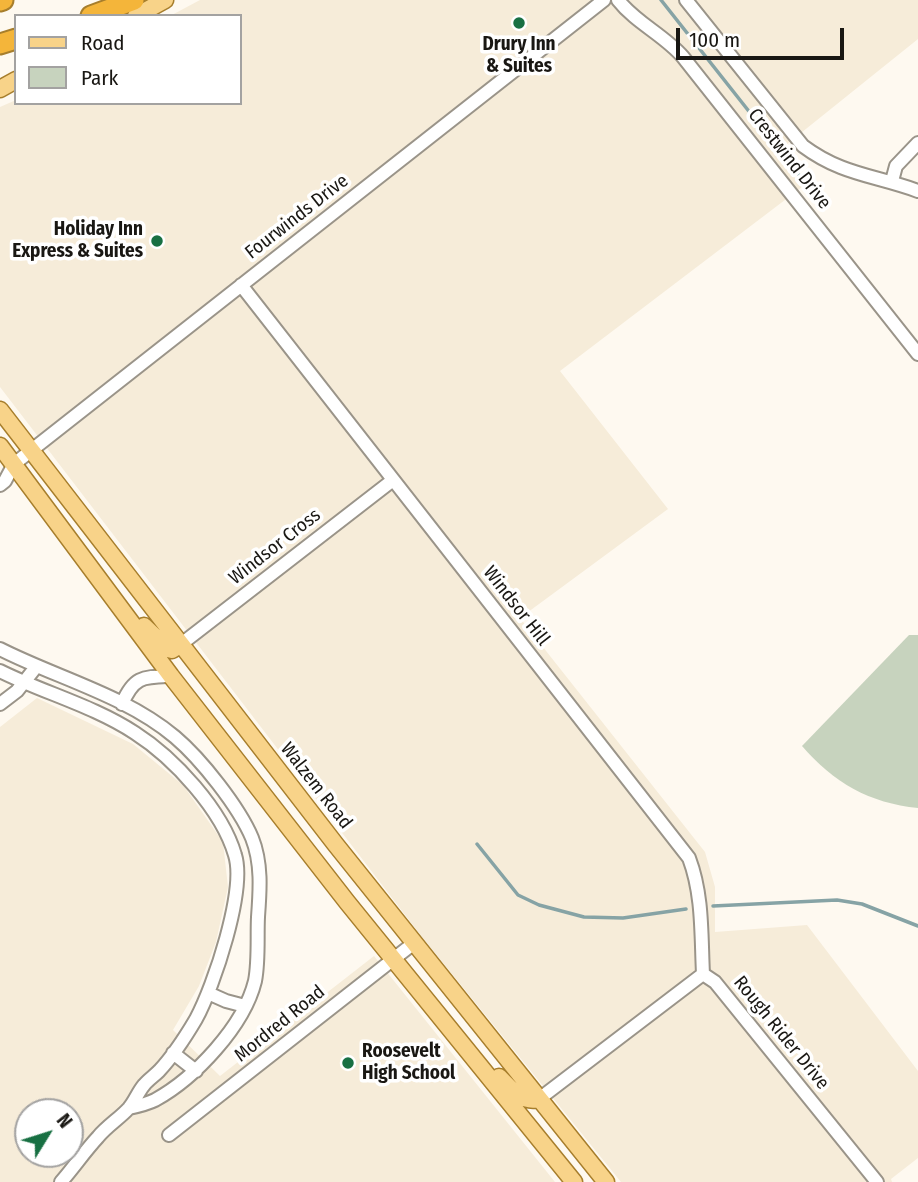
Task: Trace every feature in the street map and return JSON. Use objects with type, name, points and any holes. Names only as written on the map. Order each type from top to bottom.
[{"type":"highway","points":[[96,14],[134,0]]},
{"type":"main road","points":[[140,14],[165,0]]},
{"type":"main road","name":"Walzem Road","points":[[0,410],[180,645],[606,1182]]},
{"type":"main road","points":[[0,446],[7,464],[392,960],[574,1182]]},
{"type":"main road","points":[[105,587],[164,646],[172,650],[180,645]]},
{"type":"main road","points":[[461,1043],[520,1097],[539,1099]]},
{"type":"street","name":"Fourwinds Drive","points":[[0,485],[5,481],[7,464],[31,451],[604,0]]},
{"type":"street","name":"Crestwind Drive","points":[[618,0],[683,57],[918,354]]},
{"type":"street","points":[[686,0],[803,146],[824,161],[854,173],[892,181],[918,191]]},
{"type":"street","points":[[892,181],[896,166],[918,143]]},
{"type":"street","name":"Windsor Hill","points":[[241,285],[689,858],[699,895],[703,974]]},
{"type":"street","name":"Windsor Cross","points":[[180,645],[393,480]]},
{"type":"street","points":[[0,649],[122,704],[175,737],[201,763],[240,815],[252,839],[259,867],[255,980],[245,1006],[196,1071],[152,1102],[129,1108],[115,1118],[61,1182]]},
{"type":"street","points":[[0,704],[24,683],[36,667]]},
{"type":"street","points":[[0,671],[114,721],[136,734],[186,775],[225,829],[236,857],[237,885],[230,922],[208,993],[196,1019],[173,1053],[144,1085],[129,1108]]},
{"type":"street","points":[[122,704],[129,688],[137,681],[171,676]]},
{"type":"street","name":"Mordred Road","points":[[169,1135],[414,943]]},
{"type":"street","name":"Rough Rider Drive","points":[[539,1099],[703,974],[715,982],[877,1182]]},
{"type":"street","points":[[208,993],[245,1006]]},
{"type":"street","points":[[173,1053],[196,1071]]},
{"type":"shaded area","points":[[200,0],[918,0],[918,39],[776,153],[802,187],[560,371],[668,509],[520,618],[705,852],[715,887],[715,932],[807,925],[918,1071],[918,1158],[891,1179],[892,1182],[621,1182],[422,937],[0,387],[0,107],[14,101],[14,105],[242,105],[242,14],[174,14]]},
{"type":"shaded area","points":[[37,698],[133,744],[183,785],[223,842],[228,887],[216,942],[199,986],[173,1030],[220,1076],[374,956],[555,1182],[0,1182],[0,727]]},
{"type":"green space","points":[[909,635],[918,635],[918,808],[884,801],[854,789],[827,771],[802,746]]},
{"type":"waterway","points":[[661,0],[800,176]]},
{"type":"waterway","points":[[477,844],[518,895],[539,905],[584,917],[623,918],[686,909]]},
{"type":"waterway","points":[[713,906],[837,900],[862,904],[918,926]]},
{"type":"place","name":"Drury Inn & Suites","points":[[519,23]]},
{"type":"place","name":"Holiday Inn Express & Suites","points":[[157,241]]},
{"type":"place","name":"Roosevelt High School","points":[[348,1063]]}]
